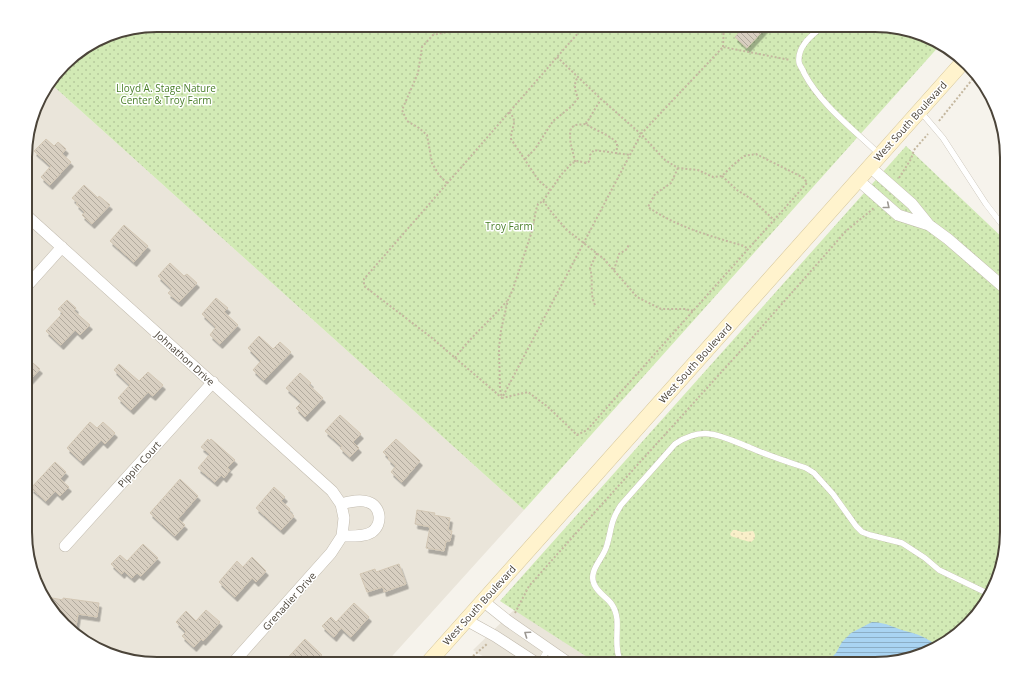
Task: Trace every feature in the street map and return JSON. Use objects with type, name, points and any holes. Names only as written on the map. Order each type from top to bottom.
[{"type":"main road","name":"West South Boulevard","points":[[433,657],[960,66]]},
{"type":"street","points":[[870,167],[912,204],[929,225],[948,239],[1000,284]]},
{"type":"street","points":[[858,180],[898,214],[929,225]]},
{"type":"street","name":"Johnathon Drive","points":[[32,220],[213,382],[332,491],[341,504],[344,518]]},
{"type":"street","points":[[32,280],[62,247]]},
{"type":"street","name":"Pippin Court","points":[[65,546],[213,382]]},
{"type":"street","points":[[341,504],[354,501],[369,502],[377,507],[380,517],[377,527],[371,532],[360,536],[342,536]]},
{"type":"street","name":"Grenadier Drive","points":[[238,657],[331,553],[342,536],[344,518]]},
{"type":"street","points":[[483,601],[508,621],[560,657]]},
{"type":"street","points":[[466,620],[495,636],[527,657]]},
{"type":"lane","points":[[817,32],[806,42],[801,52],[799,62],[811,86],[826,104],[880,155]]},
{"type":"lane","points":[[919,111],[935,127],[986,204],[1000,222]]},
{"type":"lane","points":[[619,657],[617,652],[617,619],[611,602],[594,584],[593,576],[595,568],[607,546],[610,526],[614,515],[621,505],[675,444],[685,437],[697,434],[722,436],[748,448],[806,468],[814,473],[833,494],[862,532],[870,536],[902,543],[925,558],[939,570],[984,592]]},
{"type":"lane","points":[[543,657],[548,649]]},
{"type":"path","points":[[447,183],[439,175],[432,163],[427,135],[420,128],[407,121],[402,110],[418,73],[422,47],[433,35],[451,32]]},
{"type":"path","points":[[502,398],[432,338],[364,286],[364,279],[579,32]]},
{"type":"path","points":[[502,398],[641,134],[723,47],[724,32]]},
{"type":"path","points":[[723,47],[799,62]]},
{"type":"path","points":[[502,398],[528,392],[577,435],[587,430],[806,183],[804,178],[756,154],[744,156],[722,176],[713,177],[698,170],[678,168],[665,160],[641,134],[557,57]]},
{"type":"path","points":[[525,158],[535,149],[553,121],[572,106],[578,98],[575,90],[575,81],[578,77]]},
{"type":"path","points":[[586,124],[601,98]]},
{"type":"path","points":[[510,112],[514,117],[515,122],[511,130],[511,138],[539,181],[550,190]]},
{"type":"path","points":[[575,162],[570,146],[569,135],[571,128],[586,124],[614,140],[617,144],[616,154]]},
{"type":"path","points":[[455,358],[465,344],[508,300],[514,289],[532,231],[538,204],[543,201],[561,175],[572,163],[578,161],[586,164],[590,161],[590,156],[594,150],[630,155]]},
{"type":"path","points":[[896,184],[907,165]]},
{"type":"path","points":[[678,168],[671,183],[655,194],[648,207],[661,216],[693,231],[744,246],[748,249]]},
{"type":"path","points":[[722,176],[737,190],[754,200],[774,220]]},
{"type":"path","points":[[543,201],[567,230],[597,253],[637,297],[661,309],[685,309],[694,311]]},
{"type":"path","points":[[516,612],[529,586],[745,346],[846,231],[871,210]]},
{"type":"path","points":[[614,270],[619,254],[627,249],[629,244]]},
{"type":"path","points":[[596,305],[592,298],[593,276],[590,268],[597,253]]},
{"type":"path","points":[[502,398],[500,389],[499,348],[501,330],[508,300]]},
{"type":"path","points":[[472,657],[485,646]]},
{"type":"shaded area","points":[[54,87],[524,510],[391,657],[141,656],[125,653],[102,644],[81,631],[58,608],[42,580],[34,556],[32,532],[32,157],[36,125],[49,94]]},
{"type":"shaded area","points":[[515,609],[587,657],[484,657],[473,650]]},
{"type":"green space","name":"Troy Farm","points":[[149,32],[875,32],[907,36],[937,49],[524,510],[54,87],[63,75],[81,58],[102,45],[133,34]]},
{"type":"green space","points":[[906,146],[1000,235],[1000,540],[998,556],[987,587],[974,608],[951,631],[938,640],[923,647],[899,655],[883,657],[587,657],[500,601]]},
{"type":"sand","points":[[733,530],[742,532],[753,531],[755,538],[751,542],[732,537],[730,534]]},
{"type":"water","points":[[872,622],[877,622],[916,634],[933,642],[899,655],[883,657],[832,657],[842,642],[851,633]]},
{"type":"building","points":[[740,32],[762,32],[747,48],[735,37]]},
{"type":"building","points":[[46,139],[54,146],[58,142],[66,149],[62,154],[71,162],[50,185],[41,177],[51,166],[34,151]]},
{"type":"building","points":[[84,185],[98,198],[99,196],[110,205],[92,224],[82,215],[85,212],[72,198]]},
{"type":"building","points":[[124,225],[148,246],[134,262],[110,241]]},
{"type":"building","points":[[170,263],[184,276],[187,274],[197,283],[179,302],[168,293],[172,289],[158,276]]},
{"type":"building","points":[[216,298],[228,308],[224,312],[238,325],[220,344],[210,335],[216,327],[202,314]]},
{"type":"building","points":[[67,300],[76,308],[74,311],[90,325],[80,335],[75,330],[61,345],[46,331],[63,313],[58,309]]},
{"type":"building","points":[[259,336],[273,349],[280,342],[291,352],[264,380],[253,370],[261,361],[248,348]]},
{"type":"building","points":[[32,362],[40,369],[32,378]]},
{"type":"building","points":[[119,364],[139,381],[148,372],[163,385],[153,396],[148,392],[131,410],[118,398],[130,385],[114,370]]},
{"type":"building","points":[[300,373],[311,383],[309,385],[323,398],[305,417],[296,408],[302,402],[286,388]]},
{"type":"building","points":[[340,415],[361,434],[353,442],[359,448],[350,457],[340,448],[342,446],[325,431]]},
{"type":"building","points":[[90,422],[97,428],[103,422],[115,433],[105,444],[101,440],[81,461],[67,448]]},
{"type":"building","points":[[208,439],[209,441],[211,439],[235,460],[227,468],[230,470],[224,478],[221,475],[215,482],[198,468],[210,454],[201,447]]},
{"type":"building","points":[[396,439],[420,461],[402,482],[391,472],[396,466],[383,452]]},
{"type":"building","points":[[55,462],[66,472],[60,479],[69,487],[60,496],[55,491],[46,501],[32,489],[32,487]]},
{"type":"building","points":[[180,479],[198,496],[178,519],[185,525],[175,536],[150,513]]},
{"type":"building","points":[[274,487],[285,497],[281,501],[290,509],[289,511],[294,516],[281,530],[256,508]]},
{"type":"building","points":[[417,510],[435,513],[434,515],[450,518],[448,530],[452,531],[450,541],[446,541],[444,551],[426,548],[430,527],[415,524]]},
{"type":"building","points":[[143,544],[158,558],[141,576],[137,573],[132,578],[124,571],[122,574],[111,564],[120,555],[127,561]]},
{"type":"building","points":[[252,557],[266,571],[256,582],[252,578],[235,597],[219,582],[237,561],[243,567]]},
{"type":"building","points":[[399,564],[406,584],[384,592],[383,587],[367,592],[360,574],[375,569],[376,572]]},
{"type":"building","points":[[51,598],[99,603],[97,617],[78,614],[76,626],[58,608]]},
{"type":"building","points":[[354,603],[369,617],[351,637],[341,628],[334,637],[322,626],[331,617],[336,622]]},
{"type":"building","points":[[206,610],[220,622],[203,641],[201,639],[194,647],[182,636],[186,632],[176,622],[186,611],[196,621]]},
{"type":"building","points":[[305,639],[322,655],[320,657],[288,657]]},
{"type":"park label","name":"Lloyd A. Stage Nature Center & Troy Farm","points":[[166,94]]}]
